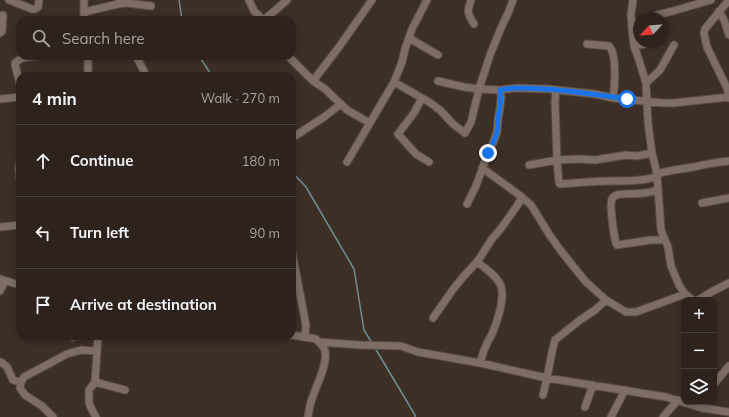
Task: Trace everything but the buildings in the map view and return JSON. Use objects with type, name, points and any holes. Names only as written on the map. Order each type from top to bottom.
[{"type":"street","points":[[9,0],[32,9],[38,7],[39,0]]},
{"type":"street","points":[[84,0],[84,16]]},
{"type":"street","points":[[249,0],[254,11],[259,16]]},
{"type":"street","points":[[268,16],[287,0]]},
{"type":"street","points":[[313,81],[340,47],[372,0]]},
{"type":"street","points":[[346,162],[394,82],[412,29],[427,0]]},
{"type":"street","points":[[471,0],[468,16],[474,24]]},
{"type":"street","points":[[394,82],[429,102],[440,110],[453,124],[465,132],[471,122],[479,89],[490,55],[513,0]]},
{"type":"street","points":[[632,0],[631,21],[633,38]]},
{"type":"street","points":[[669,12],[711,0]]},
{"type":"street","points":[[438,81],[479,89],[500,90],[517,88],[556,90],[647,102],[674,103],[729,98],[725,82],[707,47],[704,34],[706,28],[729,0]]},
{"type":"street","points":[[84,12],[119,2],[151,6]]},
{"type":"street","points":[[719,11],[729,35]]},
{"type":"street","points":[[0,33],[2,31],[3,15]]},
{"type":"street","points":[[409,38],[438,55]]},
{"type":"street","points":[[587,44],[610,46],[612,49],[614,58],[615,86],[613,98]]},
{"type":"street","points":[[646,83],[660,70],[674,45]]},
{"type":"street","points":[[635,48],[646,83],[647,114],[652,153],[657,175],[661,230],[668,247],[671,266],[679,285],[689,297]]},
{"type":"street","points":[[17,72],[15,65],[19,60]]},
{"type":"street","points":[[88,60],[88,72]]},
{"type":"street","points":[[138,60],[144,72]]},
{"type":"street","points":[[292,60],[313,81],[325,89],[347,110],[370,123]]},
{"type":"street","points":[[467,204],[476,186],[497,132],[501,97],[500,90]]},
{"type":"street","points":[[556,90],[555,101],[560,184],[647,179],[667,171],[715,162],[729,161]]},
{"type":"street","points":[[0,99],[16,97]]},
{"type":"street","points":[[422,98],[414,113],[398,134],[416,154],[429,162]]},
{"type":"street","points":[[296,135],[341,104]]},
{"type":"street","points":[[529,165],[558,160],[579,158],[595,160],[652,153]]},
{"type":"street","points":[[482,168],[531,205],[557,245],[586,282],[606,300],[626,312],[636,312],[685,294]]},
{"type":"street","points":[[657,190],[650,193],[616,195],[612,198],[611,211],[616,243],[617,245],[651,240],[665,240]]},
{"type":"street","points":[[434,318],[462,277],[477,262],[492,238],[517,206],[522,197]]},
{"type":"street","points":[[702,203],[729,198]]},
{"type":"street","points":[[0,227],[16,225]]},
{"type":"street","points":[[477,262],[491,273],[499,283],[502,294],[501,306],[495,326],[486,345],[480,364]]},
{"type":"street","points":[[296,273],[306,325],[305,336]]},
{"type":"street","points":[[0,291],[2,280],[16,284]]},
{"type":"street","points":[[703,297],[729,283]]},
{"type":"street","points":[[543,395],[555,340],[606,300]]},
{"type":"street","points":[[296,335],[316,338],[323,345],[326,355],[322,372],[310,403],[308,417]]},
{"type":"street","points":[[96,417],[89,403],[89,390],[95,382],[98,340]]},
{"type":"street","points":[[319,342],[401,346],[418,352],[547,378],[681,401]]},
{"type":"street","points":[[53,417],[42,406],[25,395],[20,388],[20,382],[24,377],[67,354],[81,350],[97,351]]},
{"type":"street","points":[[0,362],[7,367],[13,380],[20,382]]},
{"type":"street","points":[[717,380],[729,366]]},
{"type":"street","points":[[95,382],[125,390]]},
{"type":"street","points":[[585,407],[593,385]]},
{"type":"street","points":[[611,417],[625,390]]},
{"type":"street","points":[[663,417],[678,400]]},
{"type":"street","points":[[704,405],[729,412]]},
{"type":"waterway","points":[[179,0],[181,16]]},
{"type":"waterway","points":[[202,60],[209,72]]},
{"type":"waterway","points":[[296,176],[306,187],[354,269],[364,330],[372,343]]},
{"type":"waterway","points":[[375,348],[415,417]]},
{"type":"route","points":[[488,153],[497,132],[501,97],[500,90],[517,88],[548,89],[627,99]]}]
